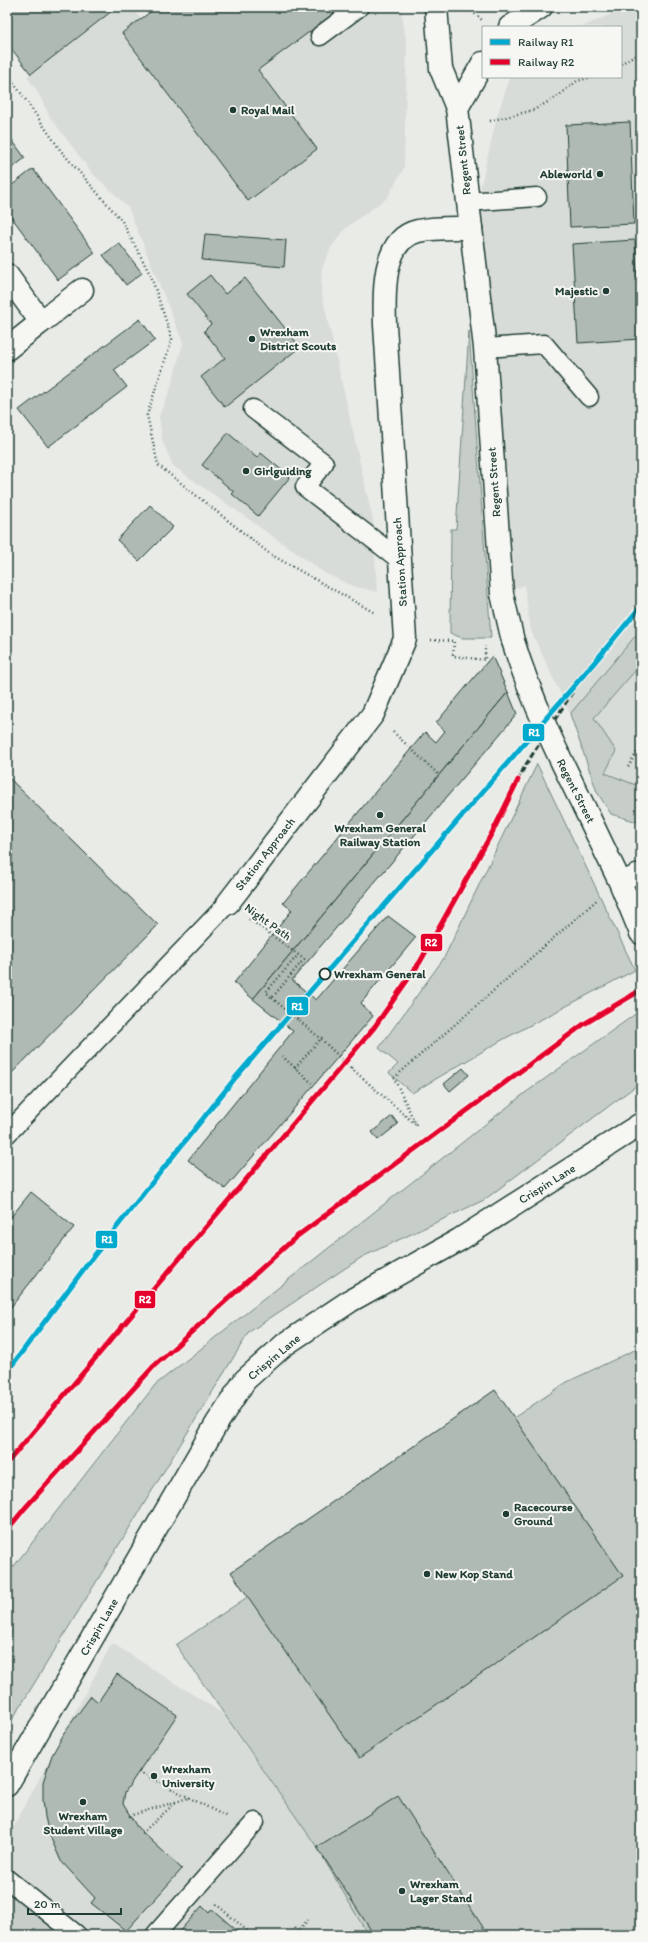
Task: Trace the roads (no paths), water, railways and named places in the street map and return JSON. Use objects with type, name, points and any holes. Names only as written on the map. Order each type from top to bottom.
[{"type":"street","name":"Regent Street","points":[[436,7],[441,69],[457,108],[470,228],[486,348],[502,594],[521,668],[550,740],[620,882],[637,926]]},
{"type":"street","points":[[512,26],[541,7]]},
{"type":"street","points":[[457,108],[482,65]]},
{"type":"street","name":"Station Approach","points":[[228,903],[373,714],[405,639],[385,325],[384,297],[387,268],[393,253],[402,240],[417,231],[470,228]]},
{"type":"street","points":[[7,275],[41,322]]},
{"type":"street","points":[[7,349],[82,290]]},
{"type":"street","name":"Crispin Lane","points":[[7,1785],[217,1423],[245,1380],[284,1345],[350,1301],[459,1240],[641,1124]]},
{"type":"lane","points":[[320,36],[359,7]]},
{"type":"lane","points":[[467,202],[537,197]]},
{"type":"lane","points":[[486,348],[544,344],[589,397]]},
{"type":"lane","points":[[253,409],[324,463],[305,487],[400,560]]},
{"type":"lane","points":[[620,882],[641,872]]},
{"type":"lane","points":[[7,1134],[228,903]]},
{"type":"lane","points":[[155,1935],[252,1825]]},
{"type":"lane","points":[[7,1879],[77,1935]]},
{"type":"railway","points":[[7,1463],[373,1029],[420,962],[493,831],[525,766],[583,676]]},
{"type":"rail line","name":"R1","points":[[7,1372],[89,1262],[236,1077],[593,664],[641,606]]},
{"type":"rail line","name":"R2","points":[[7,1463],[373,1029],[420,962],[493,831],[518,780]]},
{"type":"rail line","name":"R2","points":[[7,1530],[25,1508],[154,1366],[296,1237],[584,1024],[641,990]]},
{"type":"place","name":"Royal Mail","points":[[233,110]]},
{"type":"place","name":"Ableworld","points":[[600,174]]},
{"type":"place","name":"Majestic","points":[[606,291]]},
{"type":"place","name":"Wrexham District Scouts","points":[[252,339]]},
{"type":"place","name":"Girlguiding","points":[[246,471]]},
{"type":"place","name":"Wrexham General Railway Station","points":[[380,815]]},
{"type":"place","name":"Wrexham General","points":[[325,974]]},
{"type":"place","name":"Racecourse Ground","points":[[506,1514]]},
{"type":"place","name":"New Kop Stand","points":[[427,1574]]},
{"type":"place","name":"Wrexham University","points":[[154,1776]]},
{"type":"place","name":"Wrexham Student Village","points":[[83,1802]]},
{"type":"place","name":"Wrexham Lager Stand","points":[[402,1891]]}]
